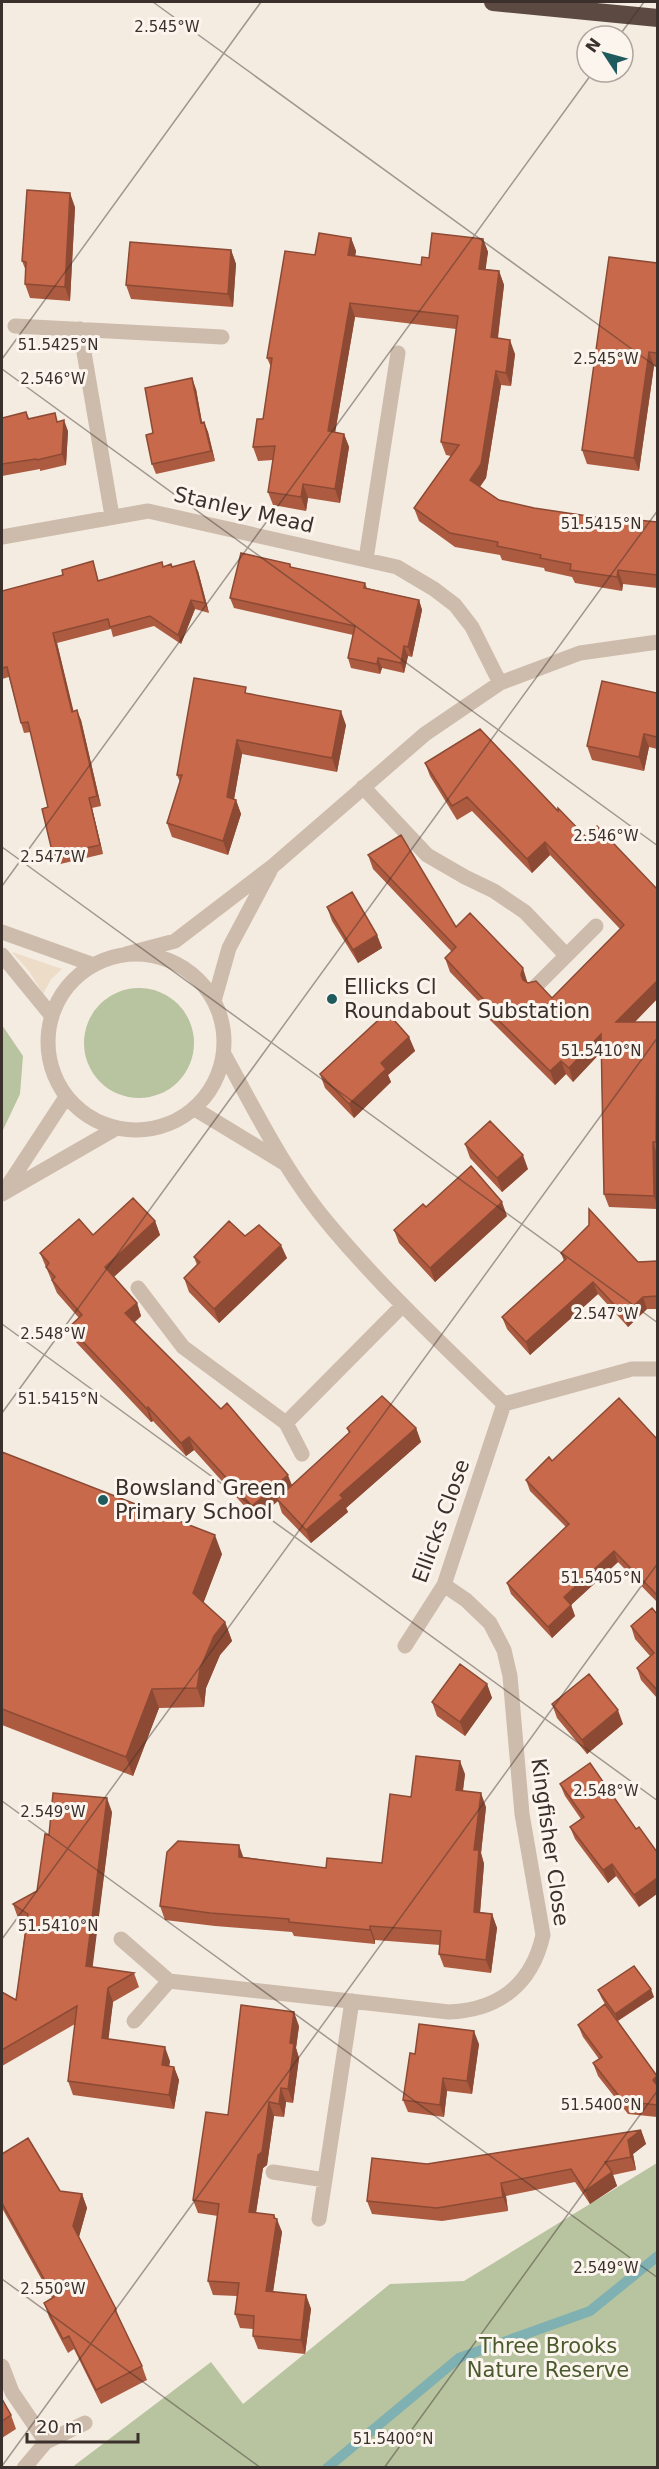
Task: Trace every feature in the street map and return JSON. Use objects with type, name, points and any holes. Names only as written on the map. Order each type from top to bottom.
[{"type":"highway","points":[[494,2],[657,18]]},
{"type":"street","points":[[15,326],[222,337]]},
{"type":"street","points":[[80,329],[112,516]]},
{"type":"street","points":[[366,559],[398,353]]},
{"type":"street","name":"Stanley Mead","points":[[2,537],[148,511],[397,567],[434,589],[455,605],[471,627],[500,683]]},
{"type":"street","points":[[126,954],[152,955],[177,964],[198,980],[214,1001],[223,1027],[224,1054],[218,1074],[208,1093],[195,1109],[171,1124],[143,1131],[115,1129],[87,1117],[66,1097],[52,1072],[47,1044],[51,1015],[61,995],[76,978],[94,964],[109,958],[175,941],[273,866],[425,734],[500,683],[580,653],[657,642]]},
{"type":"street","points":[[363,787],[427,855],[465,878],[494,891],[525,912],[566,955]]},
{"type":"street","points":[[214,1001],[229,948],[273,866]]},
{"type":"street","points":[[535,987],[596,926]]},
{"type":"street","points":[[2,932],[94,964]]},
{"type":"street","points":[[2,955],[51,1015]]},
{"type":"street","points":[[224,1054],[284,1163],[331,1227],[403,1305],[504,1404],[632,1369],[657,1369]]},
{"type":"street","points":[[2,1193],[66,1097]]},
{"type":"street","points":[[195,1109],[284,1163]]},
{"type":"street","points":[[2,1193],[115,1129]]},
{"type":"street","points":[[138,1288],[183,1347],[286,1423],[302,1454]]},
{"type":"street","points":[[286,1423],[403,1305]]},
{"type":"street","name":"Ellicks Close","points":[[405,1646],[444,1585],[504,1404]]},
{"type":"street","name":"Kingfisher Close","points":[[170,1981],[449,2012],[471,2012],[496,2001],[517,1988],[532,1970],[539,1954],[543,1935],[522,1814],[510,1676],[504,1650],[490,1623],[466,1600],[444,1585]]},
{"type":"street","points":[[121,1939],[170,1981],[134,2021]]},
{"type":"street","points":[[319,2219],[352,2001]]},
{"type":"street","points":[[273,2172],[325,2180]]},
{"type":"street","points":[[2,2366],[12,2392],[46,2442]]},
{"type":"street","points":[[24,2468],[46,2442],[85,2423]]},
{"type":"green space","points":[[139,988],[160,992],[178,1004],[190,1022],[194,1043],[190,1064],[178,1082],[160,1094],[139,1098],[118,1094],[100,1082],[88,1064],[84,1043],[88,1022],[100,1004],[118,992]]},
{"type":"green space","points":[[2,1025],[23,1056],[20,1094],[2,1132]]},
{"type":"green space","name":"Three Brooks Nature Reserve","points":[[657,2163],[657,2467],[71,2468],[211,2362],[243,2404],[390,2284],[464,2281]]},
{"type":"shaded area","points":[[12,952],[62,969],[51,979],[43,994],[29,971]]},
{"type":"building","points":[[27,190],[70,193],[65,287],[25,284],[26,262],[22,261]]},
{"type":"building","points":[[319,233],[351,238],[348,255],[421,265],[422,257],[429,258],[432,233],[483,239],[479,269],[499,271],[491,337],[510,340],[506,373],[496,371],[481,464],[470,480],[499,500],[534,508],[628,522],[628,519],[657,522],[657,575],[618,570],[617,577],[570,570],[571,564],[497,546],[498,542],[450,533],[414,508],[459,445],[441,442],[458,316],[350,303],[328,431],[344,434],[335,489],[303,484],[301,497],[268,492],[275,446],[253,447],[257,419],[263,419],[272,358],[267,358],[285,251],[315,255]]},
{"type":"building","points":[[130,242],[231,250],[228,294],[126,285]]},
{"type":"building","points":[[609,257],[657,263],[657,353],[649,352],[634,458],[582,450]]},
{"type":"building","points":[[192,378],[201,423],[204,422],[211,451],[152,464],[146,435],[153,433],[145,388]]},
{"type":"building","points":[[26,412],[28,419],[55,413],[57,422],[64,420],[62,454],[37,460],[2,464],[2,418]]},
{"type":"building","points":[[241,553],[290,564],[290,567],[365,583],[364,588],[419,600],[408,647],[404,646],[401,663],[378,658],[377,664],[348,658],[355,626],[230,598]]},
{"type":"building","points":[[93,561],[98,581],[162,562],[163,567],[171,564],[172,567],[194,561],[205,603],[191,600],[178,635],[150,616],[110,627],[108,619],[53,633],[72,712],[77,710],[97,796],[89,798],[100,845],[53,855],[42,809],[48,807],[28,722],[21,723],[7,667],[2,668],[2,591],[63,575],[62,570]]},
{"type":"building","points":[[194,678],[246,687],[245,693],[341,711],[332,758],[237,740],[227,797],[236,800],[223,841],[167,823],[182,775],[177,775]]},
{"type":"building","points":[[602,681],[657,693],[657,737],[644,734],[639,757],[587,746]]},
{"type":"building","points":[[480,729],[586,837],[597,826],[657,889],[657,981],[616,1022],[657,1022],[656,1142],[653,1142],[654,1196],[604,1194],[601,1034],[569,1068],[561,1061],[550,1071],[483,1005],[486,1002],[445,958],[456,947],[368,855],[401,835],[456,927],[470,913],[523,968],[521,975],[523,980],[528,983],[536,981],[552,998],[624,925],[545,842],[527,859],[467,797],[452,806],[425,763]]},
{"type":"building","points":[[352,892],[377,935],[353,950],[327,907]]},
{"type":"building","points":[[387,1012],[409,1037],[381,1063],[386,1069],[349,1104],[320,1074]]},
{"type":"building","points":[[490,1121],[523,1155],[497,1178],[465,1144]]},
{"type":"building","points":[[471,1166],[502,1202],[430,1268],[394,1230],[423,1204],[426,1207]]},
{"type":"building","points":[[133,1198],[155,1221],[105,1267],[137,1303],[125,1313],[221,1409],[227,1403],[288,1475],[252,1506],[189,1437],[181,1443],[69,1327],[82,1315],[52,1280],[55,1277],[46,1267],[49,1263],[40,1253],[79,1219],[93,1235]]},
{"type":"building","points":[[589,1209],[638,1262],[657,1261],[657,1296],[643,1297],[624,1315],[593,1282],[526,1342],[502,1317],[566,1259],[561,1253],[589,1225]]},
{"type":"building","points":[[229,1221],[245,1236],[259,1225],[281,1245],[214,1309],[184,1278],[200,1262],[194,1257]]},
{"type":"building","points":[[382,1396],[416,1428],[340,1495],[343,1498],[306,1530],[277,1499],[350,1432],[347,1428]]},
{"type":"building","points":[[619,1398],[656,1438],[657,1436],[657,1595],[614,1551],[564,1597],[571,1605],[548,1627],[507,1583],[569,1524],[526,1480],[549,1457],[552,1461]]},
{"type":"building","points":[[2,1452],[215,1535],[193,1593],[225,1622],[214,1636],[200,1669],[197,1688],[152,1689],[126,1757],[2,1709]]},
{"type":"building","points":[[652,1608],[657,1614],[657,1690],[637,1668],[654,1653],[631,1626]]},
{"type":"building","points":[[460,1664],[487,1684],[460,1722],[432,1702]]},
{"type":"building","points":[[589,1674],[618,1710],[582,1740],[552,1704]]},
{"type":"building","points":[[416,1756],[460,1761],[456,1790],[481,1793],[474,1850],[479,1850],[474,1912],[492,1914],[486,1960],[439,1954],[441,1931],[370,1926],[370,1930],[160,1906],[167,1852],[178,1841],[239,1845],[239,1857],[326,1868],[327,1858],[382,1863],[390,1794],[411,1797]]},
{"type":"building","points":[[590,1763],[636,1829],[639,1827],[657,1852],[657,1878],[634,1895],[612,1864],[603,1870],[570,1827],[584,1817],[560,1784]]},
{"type":"building","points":[[53,1793],[107,1798],[86,1966],[134,1973],[108,1988],[102,2038],[165,2047],[162,2065],[174,2067],[169,2095],[68,2081],[77,2006],[2,2050],[2,1992],[16,2000],[28,1914],[13,1904],[37,1891],[45,1834],[49,1835]]},
{"type":"building","points":[[634,1966],[651,1989],[615,2014],[598,1990]]},
{"type":"building","points":[[605,2004],[657,2076],[653,2080],[657,2085],[657,2105],[623,2101],[593,2063],[602,2057],[578,2025]]},
{"type":"building","points":[[241,2005],[294,2012],[290,2043],[294,2044],[288,2089],[281,2088],[279,2104],[269,2102],[262,2152],[258,2155],[249,2212],[274,2215],[277,2219],[266,2291],[306,2295],[301,2340],[253,2336],[254,2316],[235,2314],[239,2283],[208,2281],[219,2204],[193,2200],[206,2112],[228,2115]]},
{"type":"building","points":[[419,2024],[474,2031],[467,2081],[443,2078],[440,2105],[403,2100],[410,2053],[415,2054]]},
{"type":"building","points":[[641,2130],[628,2140],[631,2157],[605,2162],[612,2172],[585,2191],[571,2169],[501,2183],[503,2197],[437,2208],[367,2201],[372,2158],[427,2164]]},
{"type":"building","points":[[28,2138],[60,2191],[82,2194],[73,2226],[116,2309],[142,2366],[96,2390],[69,2336],[63,2339],[44,2303],[54,2297],[2,2203],[2,2154]]},
{"type":"building","points":[[2,2399],[11,2415],[2,2421]]},
{"type":"waterway","points":[[327,2468],[459,2358],[590,2311],[658,2256]]},
{"type":"place","name":"Ellicks Cl Roundabout Substation","points":[[332,999]]},
{"type":"place","name":"Bowsland Green Primary School","points":[[103,1500]]}]
